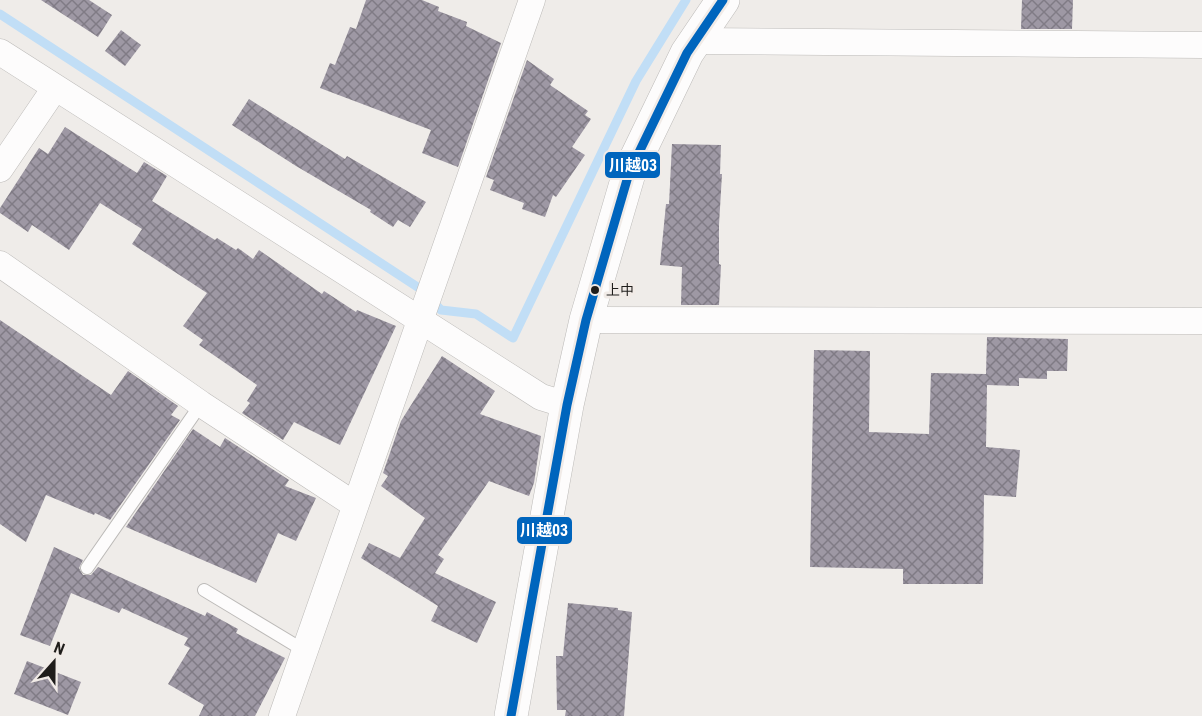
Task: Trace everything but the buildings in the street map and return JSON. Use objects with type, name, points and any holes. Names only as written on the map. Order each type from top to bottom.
[{"type":"main road","points":[[511,716],[567,405],[586,320],[629,173],[687,53],[723,0]]},
{"type":"street","points":[[282,716],[532,0]]},
{"type":"street","points":[[695,41],[1202,45]]},
{"type":"street","points":[[0,52],[541,397],[567,405]]},
{"type":"street","points":[[0,169],[55,88]]},
{"type":"street","points":[[0,264],[201,404],[355,505]]},
{"type":"street","points":[[586,320],[1202,321]]},
{"type":"lane","points":[[87,568],[201,404]]},
{"type":"lane","points":[[204,591],[305,651]]},
{"type":"waterway","points":[[0,14],[419,288],[441,310],[476,314],[513,338],[636,81],[686,0]]},
{"type":"transit line","name":"川越03","points":[[511,716],[567,405],[586,320],[629,173],[687,53],[723,0]]},
{"type":"place","name":"上中","points":[[595,290]]}]
